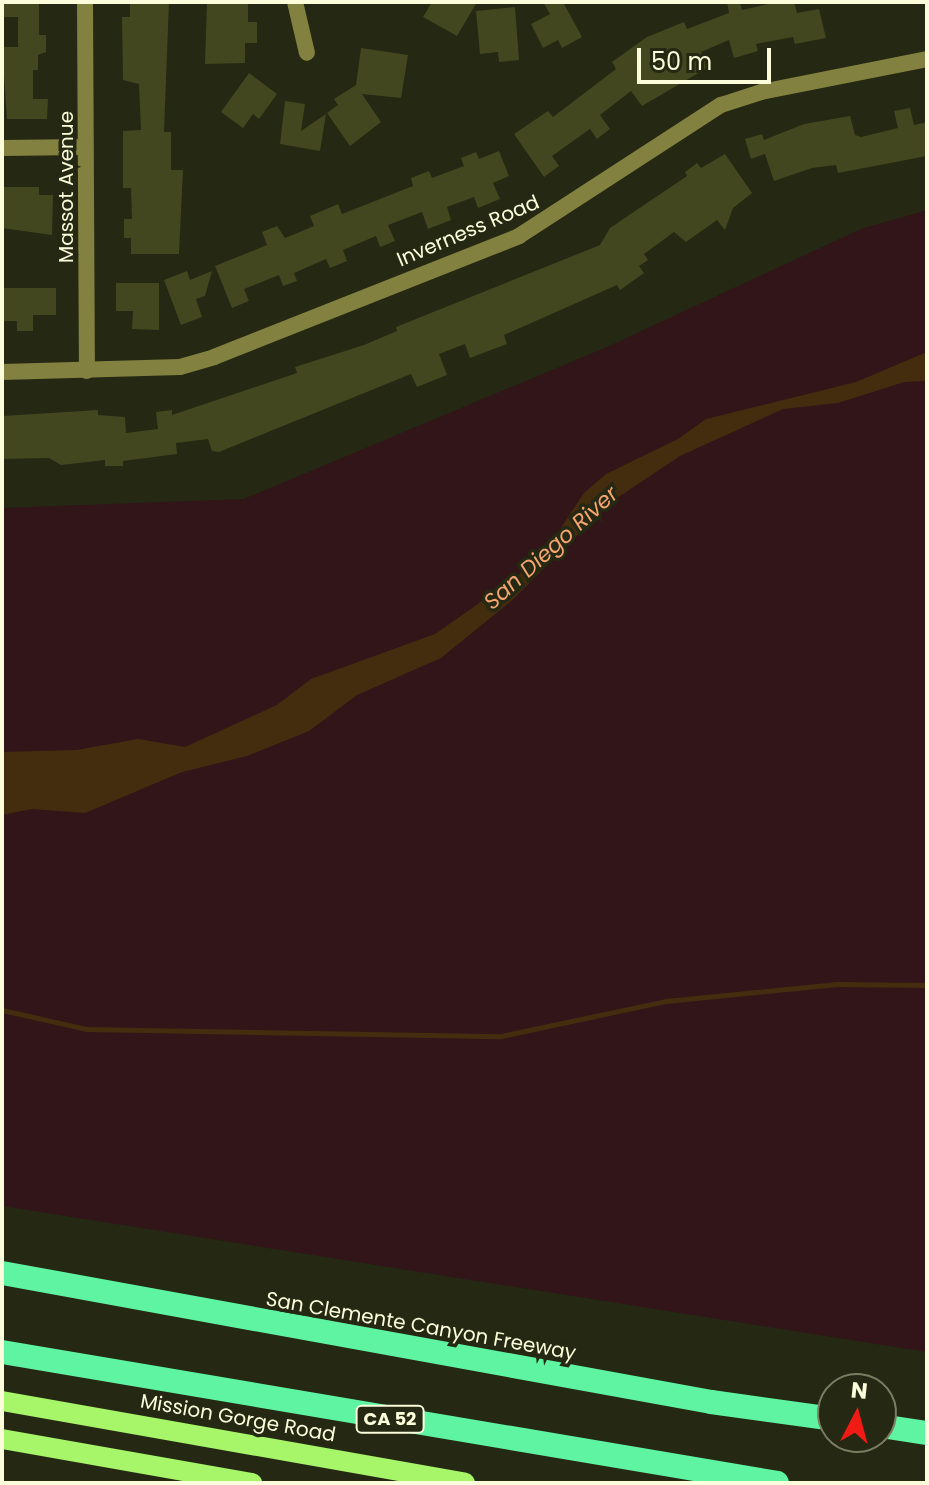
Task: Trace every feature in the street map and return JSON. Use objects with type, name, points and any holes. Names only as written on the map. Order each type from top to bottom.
[{"type":"highway","name":"San Clemente Canyon Freeway","points":[[2,1273],[711,1402],[817,1417]]},
{"type":"highway","name":"CA 52","points":[[2,1352],[777,1483]]},
{"type":"highway","points":[[897,1428],[927,1433]]},
{"type":"main road","name":"Mission Gorge Road","points":[[2,1401],[465,1483]]},
{"type":"main road","points":[[2,1439],[252,1483]]},
{"type":"street","name":"Massot Avenue","points":[[85,2],[87,371]]},
{"type":"street","points":[[295,2],[307,53]]},
{"type":"street","name":"Inverness Road","points":[[2,372],[180,367],[214,357],[519,236],[721,105],[761,92],[927,59]]},
{"type":"street","points":[[2,148],[85,147]]},
{"type":"shaded area","points":[[927,210],[927,1352],[2,1206],[2,508],[244,499],[607,347],[861,229]]},
{"type":"water","name":"San Diego River","points":[[927,352],[927,381],[904,382],[838,403],[783,409],[680,456],[611,502],[510,602],[441,658],[357,695],[309,731],[247,756],[182,772],[85,813],[32,809],[2,815],[2,752],[76,750],[138,739],[185,747],[277,705],[311,679],[435,634],[517,577],[553,540],[584,493],[606,474],[678,439],[706,419],[856,382]]},
{"type":"building","points":[[2,2],[39,2],[39,35],[46,35],[46,52],[38,55],[38,70],[33,70],[33,99],[48,99],[47,119],[7,119],[2,47],[18,47],[18,17],[2,17]]},
{"type":"building","points":[[130,2],[169,2],[164,132],[171,132],[171,170],[183,170],[179,254],[131,254],[131,238],[124,238],[124,219],[132,219],[131,188],[123,188],[123,131],[141,130],[139,84],[123,80],[122,17],[130,17]]},
{"type":"building","points":[[207,2],[248,2],[248,22],[257,22],[257,43],[245,43],[245,63],[205,64]]},
{"type":"building","points":[[432,2],[477,2],[457,36],[423,17]]},
{"type":"building","points":[[543,2],[563,2],[582,37],[562,48],[558,40],[543,48],[531,24],[550,14]]},
{"type":"building","points":[[727,2],[740,2],[742,10],[777,2],[794,2],[797,13],[819,9],[826,38],[795,44],[793,37],[756,44],[758,51],[734,58],[729,40],[701,52],[707,68],[642,106],[631,91],[600,115],[610,129],[597,139],[590,129],[552,156],[559,166],[544,177],[514,134],[548,111],[553,117],[616,69],[612,62],[647,37],[684,22],[687,29],[729,13]]},
{"type":"building","points":[[515,7],[519,60],[499,62],[498,52],[480,54],[476,11]]},
{"type":"building","points":[[361,48],[408,55],[401,98],[362,94],[381,122],[350,146],[327,113],[338,105],[334,99],[356,85]]},
{"type":"building","points":[[249,73],[277,94],[259,119],[253,114],[243,128],[221,112]]},
{"type":"building","points":[[285,101],[305,104],[301,131],[326,114],[320,151],[280,144]]},
{"type":"building","points":[[910,108],[914,125],[927,122],[927,156],[838,173],[836,165],[812,168],[774,181],[765,154],[751,159],[745,139],[762,134],[764,140],[804,124],[850,116],[855,135],[861,137],[898,128],[894,111]]},
{"type":"building","points":[[499,151],[509,176],[493,183],[500,199],[478,208],[474,197],[447,207],[451,220],[428,229],[422,212],[388,225],[395,241],[380,247],[376,236],[343,250],[347,261],[330,268],[326,259],[294,273],[297,281],[283,286],[279,275],[244,289],[249,301],[232,308],[215,266],[267,245],[262,232],[277,226],[285,238],[314,226],[310,216],[338,204],[342,214],[413,186],[411,178],[429,171],[432,178],[464,166],[461,158],[476,152],[479,159]]},
{"type":"building","points":[[725,154],[752,193],[733,208],[725,230],[717,220],[686,242],[674,232],[644,254],[648,260],[639,266],[644,273],[620,290],[617,285],[504,335],[507,344],[470,358],[465,344],[439,354],[447,375],[417,387],[411,374],[219,452],[212,451],[208,439],[176,443],[177,454],[123,461],[123,466],[105,466],[105,460],[61,465],[49,458],[2,459],[2,416],[98,410],[98,415],[125,417],[126,433],[158,429],[156,412],[172,410],[172,415],[297,373],[295,367],[364,345],[397,331],[396,327],[600,245],[610,228],[687,176],[685,172],[697,163],[701,168]]},
{"type":"building","points":[[2,187],[39,187],[39,195],[53,195],[52,235],[2,228]]},
{"type":"building","points":[[187,271],[190,280],[212,271],[205,296],[196,299],[202,317],[181,325],[164,280]]},
{"type":"building","points":[[116,283],[159,283],[159,330],[132,329],[133,311],[116,311]]},
{"type":"building","points":[[2,288],[56,288],[56,315],[33,315],[33,331],[17,331],[17,321],[2,321]]},
{"type":"waterway","points":[[2,1010],[86,1029],[501,1036],[666,1001],[837,984],[927,985]]}]
